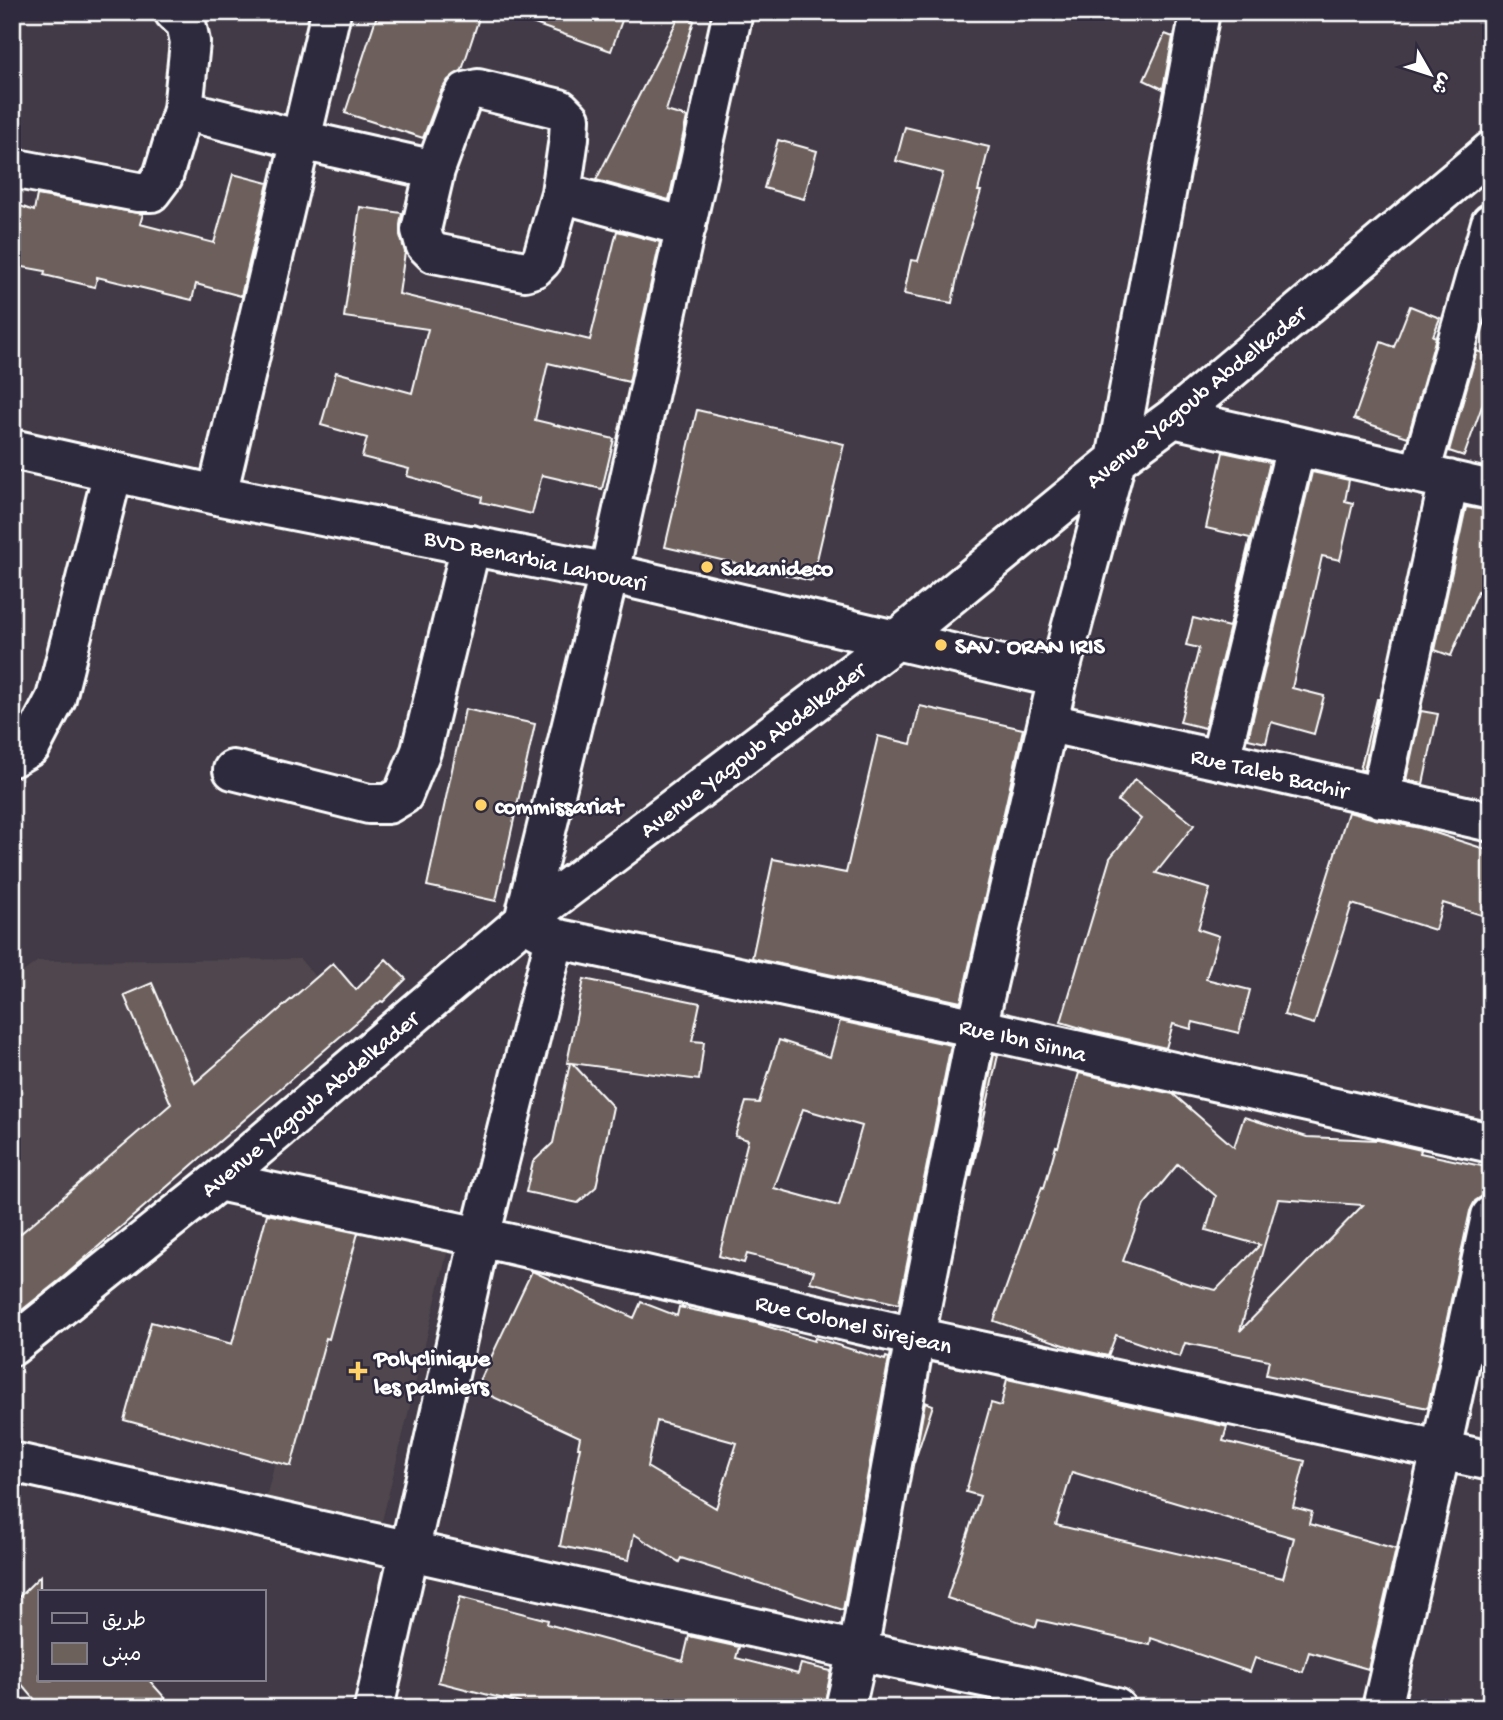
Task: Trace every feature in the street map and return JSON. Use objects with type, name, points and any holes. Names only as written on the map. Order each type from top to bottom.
[{"type":"street","points":[[12,168],[138,192],[151,192],[163,176],[183,110],[190,42],[186,23],[174,12]]},
{"type":"street","points":[[217,495],[331,12]]},
{"type":"street","points":[[374,1708],[480,1237],[609,573],[733,12]]},
{"type":"street","points":[[845,1708],[977,1028],[1058,678],[1116,460],[1200,12]]},
{"type":"street","points":[[478,89],[560,109],[570,119],[561,193],[542,260],[534,268],[525,271],[435,253],[425,244],[421,230],[435,170],[466,92],[478,89]]},
{"type":"street","points":[[183,110],[435,170]]},
{"type":"street","name":"Avenue Yagoub Abdelkader","points":[[12,1346],[539,930],[1485,163]]},
{"type":"street","points":[[561,193],[686,227]]},
{"type":"street","points":[[1380,798],[1435,477],[1491,223]]},
{"type":"street","points":[[1173,418],[1491,490]]},
{"type":"street","points":[[1220,760],[1296,446]]},
{"type":"street","name":"BVD Benarbia Lahouari","points":[[12,450],[217,495],[609,573],[1058,678]]},
{"type":"street","points":[[12,757],[31,746],[56,698],[113,472]]},
{"type":"street","points":[[233,770],[369,804],[388,804],[403,795],[421,751],[471,545]]},
{"type":"street","name":"Rue Taleb Bachir","points":[[1049,723],[1491,822]]},
{"type":"street","name":"Rue Ibn Sinna","points":[[539,930],[1491,1143]]},
{"type":"street","name":"Rue Colonel Sirejean","points":[[218,1181],[480,1237],[915,1337],[1491,1461]]},
{"type":"street","points":[[1382,1708],[1491,1216]]},
{"type":"street","points":[[12,1462],[1116,1708]]},
{"type":"shaded area","points":[[300,959],[344,1011],[12,1283],[12,980],[38,961]]},
{"type":"shaded area","name":"Polyclinique les palmiers","points":[[334,1218],[449,1245],[381,1525],[266,1498]]},
{"type":"building","points":[[378,12],[481,12],[462,70],[448,80],[441,91],[423,138],[345,113]]},
{"type":"building","points":[[513,12],[625,12],[611,51],[512,16]]},
{"type":"building","points":[[680,15],[694,21],[666,111],[687,117],[669,200],[596,180]]},
{"type":"building","points":[[1165,34],[1173,37],[1163,89],[1144,80]]},
{"type":"building","points":[[905,127],[989,147],[978,191],[981,191],[961,258],[952,303],[904,294],[911,260],[918,261],[943,173],[896,161]]},
{"type":"building","points":[[778,140],[817,151],[804,199],[764,188]]},
{"type":"building","points":[[233,174],[268,183],[241,296],[196,284],[192,300],[97,277],[95,287],[44,275],[45,271],[12,265],[12,203],[34,211],[37,195],[143,214],[140,224],[214,243]]},
{"type":"building","points":[[360,207],[402,213],[400,235],[405,252],[399,294],[590,340],[617,231],[660,242],[629,382],[548,363],[535,420],[614,439],[602,489],[542,475],[532,514],[481,502],[482,497],[407,476],[409,469],[362,457],[367,438],[321,425],[336,372],[412,393],[428,329],[344,317]]},
{"type":"building","points":[[1410,306],[1440,318],[1408,437],[1354,419],[1381,342],[1394,347]]},
{"type":"building","points":[[1477,351],[1491,356],[1491,381],[1464,456],[1449,451]]},
{"type":"building","points":[[697,410],[844,444],[812,581],[665,547]]},
{"type":"building","points":[[1223,452],[1270,462],[1205,728],[1180,722],[1199,648],[1186,645],[1193,618],[1229,627],[1250,538],[1206,528]]},
{"type":"building","points":[[1312,472],[1349,480],[1345,501],[1353,503],[1340,560],[1322,556],[1292,688],[1324,696],[1314,734],[1271,722],[1266,743],[1248,739]]},
{"type":"building","points":[[1466,507],[1491,511],[1491,577],[1486,594],[1478,591],[1451,656],[1435,650]]},
{"type":"building","points":[[1377,699],[1364,770],[1360,770]]},
{"type":"building","points":[[920,706],[1023,729],[961,1002],[752,958],[773,859],[846,873],[878,736],[911,744]]},
{"type":"building","name":"commissariat","points":[[465,709],[535,724],[496,901],[427,886]]},
{"type":"building","points":[[1421,711],[1438,714],[1423,784],[1406,780]]},
{"type":"building","points":[[1135,779],[1194,825],[1156,873],[1210,889],[1198,929],[1219,936],[1206,979],[1250,990],[1239,1033],[1193,1022],[1191,1029],[1173,1024],[1166,1048],[1061,1022],[1110,858],[1141,819],[1118,801]]},
{"type":"building","points":[[1348,812],[1420,828],[1491,851],[1491,918],[1443,903],[1435,930],[1352,904],[1314,1024],[1284,1015]]},
{"type":"building","points":[[386,959],[406,979],[383,1002],[12,1318],[12,1241],[171,1104],[124,995],[152,983],[195,1083],[333,963],[356,990]]},
{"type":"building","points":[[584,979],[700,1003],[692,1041],[704,1042],[699,1080],[572,1063],[613,1107],[596,1187],[578,1203],[526,1192],[533,1162],[553,1143]]},
{"type":"building","points":[[840,1021],[951,1045],[899,1304],[810,1282],[814,1271],[747,1254],[744,1263],[719,1256],[748,1140],[735,1136],[746,1102],[759,1103],[779,1040],[830,1057]],"holes":[[[803,1109],[862,1126],[839,1206],[774,1188]]]},
{"type":"building","points":[[994,1054],[998,1055],[970,1176]]},
{"type":"building","points":[[1079,1073],[1173,1094],[1234,1147],[1244,1117],[1307,1137],[1378,1140],[1421,1150],[1420,1153],[1491,1168],[1491,1195],[1484,1195],[1475,1201],[1470,1211],[1428,1408],[1266,1375],[1269,1360],[1185,1343],[1180,1357],[1116,1335],[1108,1356],[1076,1349],[994,1321],[1042,1187],[1044,1188],[1056,1146],[1058,1147]],"holes":[[[1178,1164],[1216,1196],[1206,1230],[1260,1245],[1216,1290],[1189,1284],[1123,1261],[1144,1205]],[[1278,1199],[1363,1205],[1240,1331],[1264,1246]]]},
{"type":"building","points":[[267,1214],[358,1233],[291,1466],[124,1420],[151,1322],[232,1344]]},
{"type":"building","points":[[532,1271],[634,1318],[641,1302],[677,1316],[679,1307],[756,1323],[814,1341],[815,1338],[885,1360],[886,1357],[889,1358],[843,1610],[681,1558],[679,1562],[634,1534],[629,1560],[560,1546],[580,1437],[476,1389]],"holes":[[[657,1421],[737,1443],[716,1508],[647,1467]]]},
{"type":"building","points":[[1007,1379],[1224,1426],[1227,1427],[1223,1441],[1305,1461],[1293,1507],[1312,1512],[1309,1524],[1396,1549],[1368,1669],[1309,1652],[1303,1672],[1255,1658],[1250,1672],[1151,1638],[1150,1645],[1038,1620],[1036,1627],[947,1598],[980,1496],[966,1492],[991,1403],[1001,1406]],"holes":[[[1072,1472],[1294,1538],[1283,1578],[1056,1525]]]},
{"type":"building","points":[[925,1402],[933,1405],[914,1463]]},
{"type":"building","points":[[40,1576],[38,1682],[151,1682],[174,1708],[42,1708],[12,1673],[12,1604]]},
{"type":"building","points":[[460,1597],[548,1620],[547,1624],[683,1661],[689,1636],[739,1647],[736,1658],[798,1674],[801,1664],[831,1671],[824,1708],[519,1708],[520,1703],[438,1682]]},
{"type":"place","name":"Sakanideco","points":[[707,567]]},
{"type":"place","name":"SAV. ORAN IRIS","points":[[941,645]]},
{"type":"place","name":"commissariat","points":[[481,805]]},
{"type":"place","name":"Polyclinique les palmiers","points":[[358,1371]]}]
